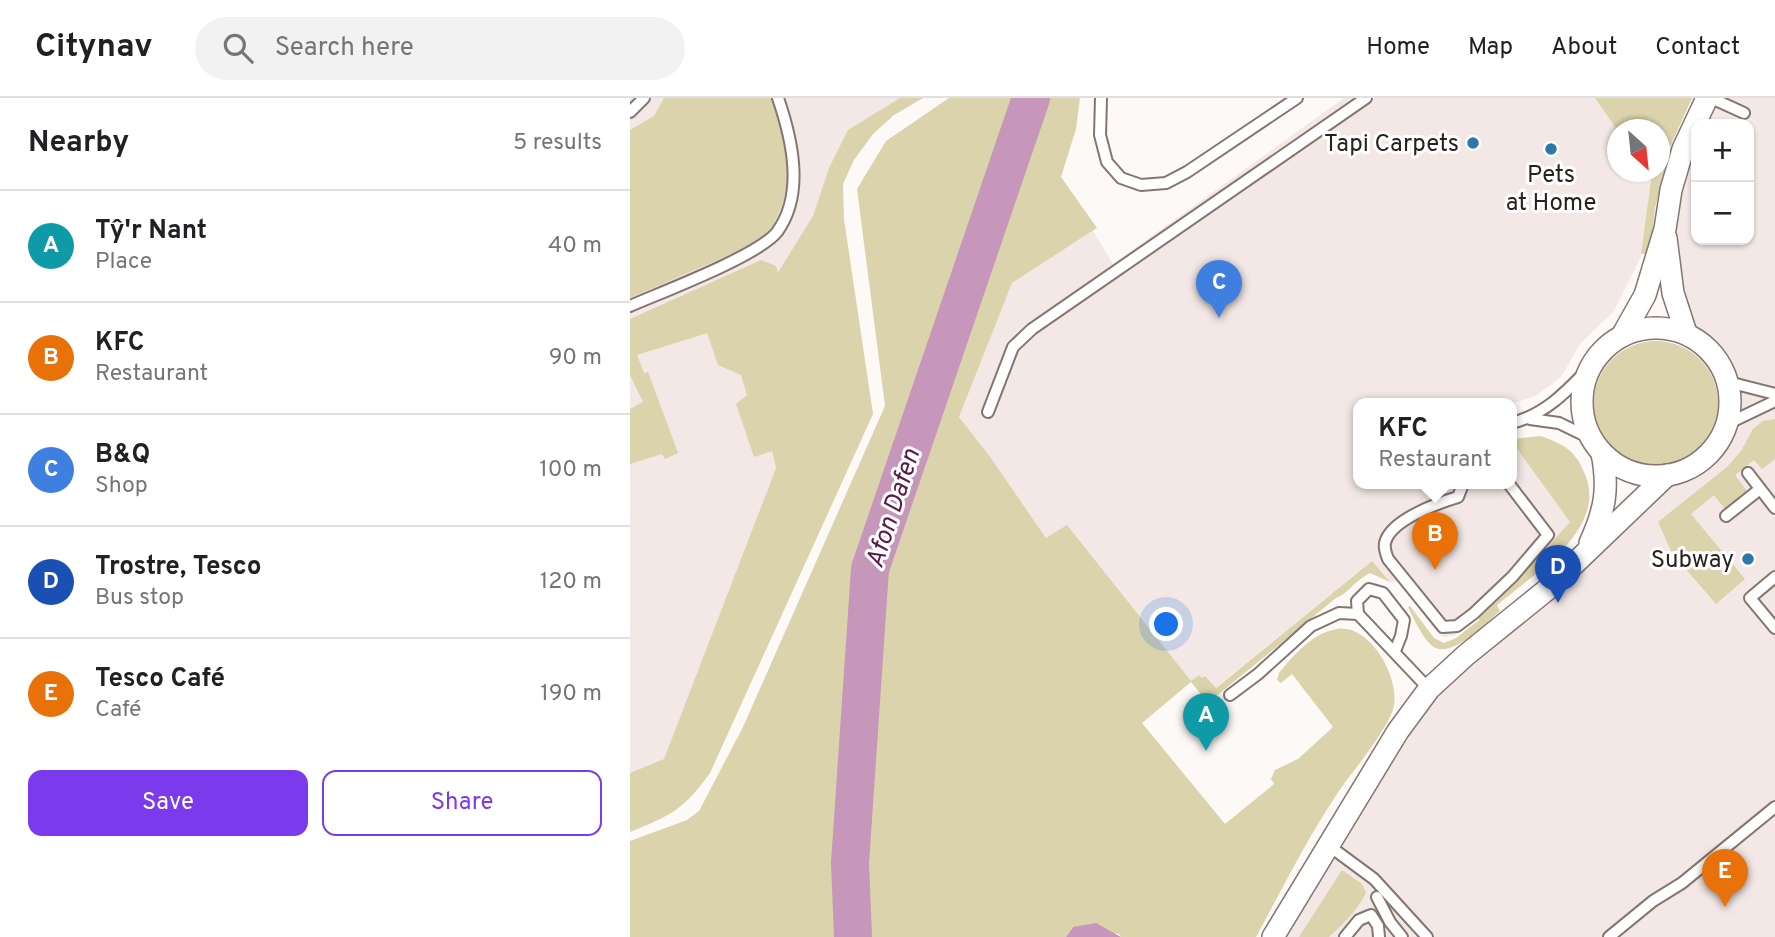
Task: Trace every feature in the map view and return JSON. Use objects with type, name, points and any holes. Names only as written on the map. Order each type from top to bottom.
[{"type":"street","points":[[1622,335],[1645,295],[1665,229],[1671,190],[1683,149],[1709,98]]},
{"type":"street","points":[[1665,229],[1673,293],[1686,333]]},
{"type":"street","points":[[1665,327],[1686,333],[1705,345],[1719,362],[1728,382],[1731,404],[1727,424],[1718,443],[1703,459],[1686,470],[1667,475],[1629,471],[1614,463],[1597,446],[1585,424],[1582,408],[1583,386],[1591,366],[1604,348],[1622,335],[1643,328],[1665,327]]},
{"type":"street","points":[[1584,555],[1603,515],[1606,488],[1597,446]]},
{"type":"street","points":[[1273,937],[1398,731],[1429,689],[1466,655],[1549,588],[1667,475]]},
{"type":"lane","points":[[630,112],[643,98]]},
{"type":"lane","points":[[630,306],[751,252],[777,232],[791,202],[794,162],[778,98]]},
{"type":"lane","points":[[1101,98],[1100,135],[1107,162],[1121,178],[1141,185],[1166,183],[1187,172],[1297,98]]},
{"type":"lane","points":[[989,412],[1013,347],[1032,329],[1366,98]]},
{"type":"lane","points":[[1709,98],[1744,113]]},
{"type":"lane","points":[[1517,423],[1530,419],[1560,399],[1591,366]]},
{"type":"lane","points":[[1728,382],[1775,394]]},
{"type":"lane","points":[[1727,424],[1775,401]]},
{"type":"lane","points":[[1530,419],[1559,423],[1597,446]]},
{"type":"lane","points":[[1748,473],[1775,508]]},
{"type":"lane","points":[[1461,489],[1458,497],[1422,509],[1389,534],[1384,546],[1388,559],[1443,627],[1457,626],[1473,614],[1513,576],[1548,535],[1514,489]]},
{"type":"lane","points":[[1726,516],[1760,489]]},
{"type":"lane","points":[[1775,577],[1750,598],[1775,628]]},
{"type":"lane","points":[[1395,651],[1404,620],[1383,593],[1369,589],[1357,601],[1359,614],[1429,689]]},
{"type":"lane","points":[[1230,695],[1258,674],[1311,626],[1339,613],[1359,614]]},
{"type":"lane","points":[[1609,937],[1645,906],[1682,883],[1775,807]]},
{"type":"lane","points":[[1328,845],[1374,879],[1427,937]]},
{"type":"lane","points":[[1374,879],[1377,897],[1390,922],[1402,937]]},
{"type":"lane","points":[[1345,937],[1359,920],[1371,915],[1377,897]]},
{"type":"lane","points":[[1371,915],[1378,926],[1379,937]]},
{"type":"shaded area","points":[[630,98],[923,98],[868,130],[741,329],[776,468],[664,760],[630,773]]},
{"type":"shaded area","points":[[664,98],[773,98],[787,154],[785,192],[772,227],[759,242],[630,298],[630,130],[654,116]]},
{"type":"shaded area","points":[[900,98],[923,98],[894,115],[873,134],[854,160],[843,184],[844,219],[873,414],[710,773],[676,810],[630,832],[630,773],[664,759],[776,468],[772,451],[754,457],[736,404],[747,395],[741,375],[718,365],[707,333],[637,355],[644,373],[648,372],[678,453],[665,459],[662,454],[630,464],[630,409],[643,402],[630,375],[630,319],[761,260],[776,266],[778,272],[813,216],[829,168],[848,130]]},
{"type":"shaded area","points":[[949,98],[1080,98],[1076,129],[1061,177],[1097,228],[1012,283],[959,417],[1046,538],[1067,525],[1191,681],[1199,675],[1202,678],[1205,676],[1216,688],[1372,561],[1390,582],[1370,573],[1208,703],[1191,682],[1142,723],[1225,824],[1274,784],[1271,779],[1275,770],[1298,759],[1333,727],[1292,674],[1281,683],[1277,680],[1279,673],[1297,652],[1312,640],[1337,629],[1361,635],[1372,644],[1388,669],[1393,683],[1393,709],[1376,740],[1315,829],[1256,937],[1121,937],[1119,934],[1073,927],[1066,937],[630,937],[630,841],[687,820],[699,811],[743,727],[885,406],[857,189],[886,141]]},
{"type":"shaded area","points":[[1344,98],[1595,98],[1609,119],[1607,119],[1607,182],[1651,182],[1641,257],[1614,311],[1580,344],[1561,377],[1537,395],[1517,402],[1517,398],[1353,398],[1353,489],[1517,489],[1517,449],[1570,522],[1519,578],[1455,635],[1446,637],[1438,634],[1398,581],[1390,582],[1372,561],[1215,688],[1202,678],[1191,682],[1067,526],[1047,539],[959,417],[1012,283],[1093,231],[1113,264]]},
{"type":"shaded area","points":[[1595,98],[1692,98],[1670,147],[1670,119],[1609,119]]},
{"type":"shaded area","points":[[1707,98],[1775,98],[1775,937],[1273,937],[1398,731],[1429,689],[1466,655],[1549,588],[1667,475],[1686,470],[1703,459],[1718,443],[1727,424],[1730,404],[1728,382],[1719,362],[1705,345],[1686,333],[1673,293],[1665,229],[1671,190],[1691,133],[1691,245],[1754,245],[1754,119],[1697,119]]},
{"type":"shaded area","points":[[1651,182],[1661,182],[1655,208],[1650,254],[1641,254]]},
{"type":"shaded area","points":[[1656,341],[1680,346],[1700,359],[1713,379],[1718,403],[1713,427],[1700,447],[1680,460],[1656,465],[1632,460],[1612,447],[1599,427],[1594,403],[1599,379],[1612,359],[1632,346]]},
{"type":"shaded area","points":[[1775,419],[1775,459],[1762,469],[1754,460],[1735,475],[1747,491],[1725,509],[1714,495],[1691,514],[1745,579],[1716,604],[1672,553],[1658,522],[1727,467],[1741,451],[1753,429],[1763,421]]},
{"type":"shaded area","points":[[1541,436],[1570,450],[1579,461],[1586,477],[1589,497],[1585,516],[1576,534],[1562,550],[1497,605],[1500,611],[1477,632],[1457,645],[1439,649],[1424,637],[1408,607],[1410,606],[1434,638],[1444,643],[1456,638],[1479,620],[1479,616],[1519,578],[1570,522],[1517,449],[1517,438]]},
{"type":"shaded area","points":[[1342,870],[1362,884],[1366,893],[1362,900],[1329,937],[1299,937]]},
{"type":"shaded area","points":[[1096,923],[1121,937],[1066,937],[1073,927]]},
{"type":"waterway","name":"Afon Dafen","points":[[853,937],[850,863],[870,569],[1031,98]]},
{"type":"place","name":"Tapi Carpets","points":[[1473,143]]},
{"type":"place","name":"Pets at Home","points":[[1551,149]]},
{"type":"place","name":"B&Q","points":[[1219,318]]},
{"type":"place","name":"Subway","points":[[1748,559]]},
{"type":"place","name":"KFC","points":[[1435,570]]},
{"type":"place","name":"Trostre, Tesco","points":[[1558,603]]},
{"type":"place","name":"Tŷ'r Nant","points":[[1206,751]]},
{"type":"place","name":"Tesco Café","points":[[1725,907]]}]
